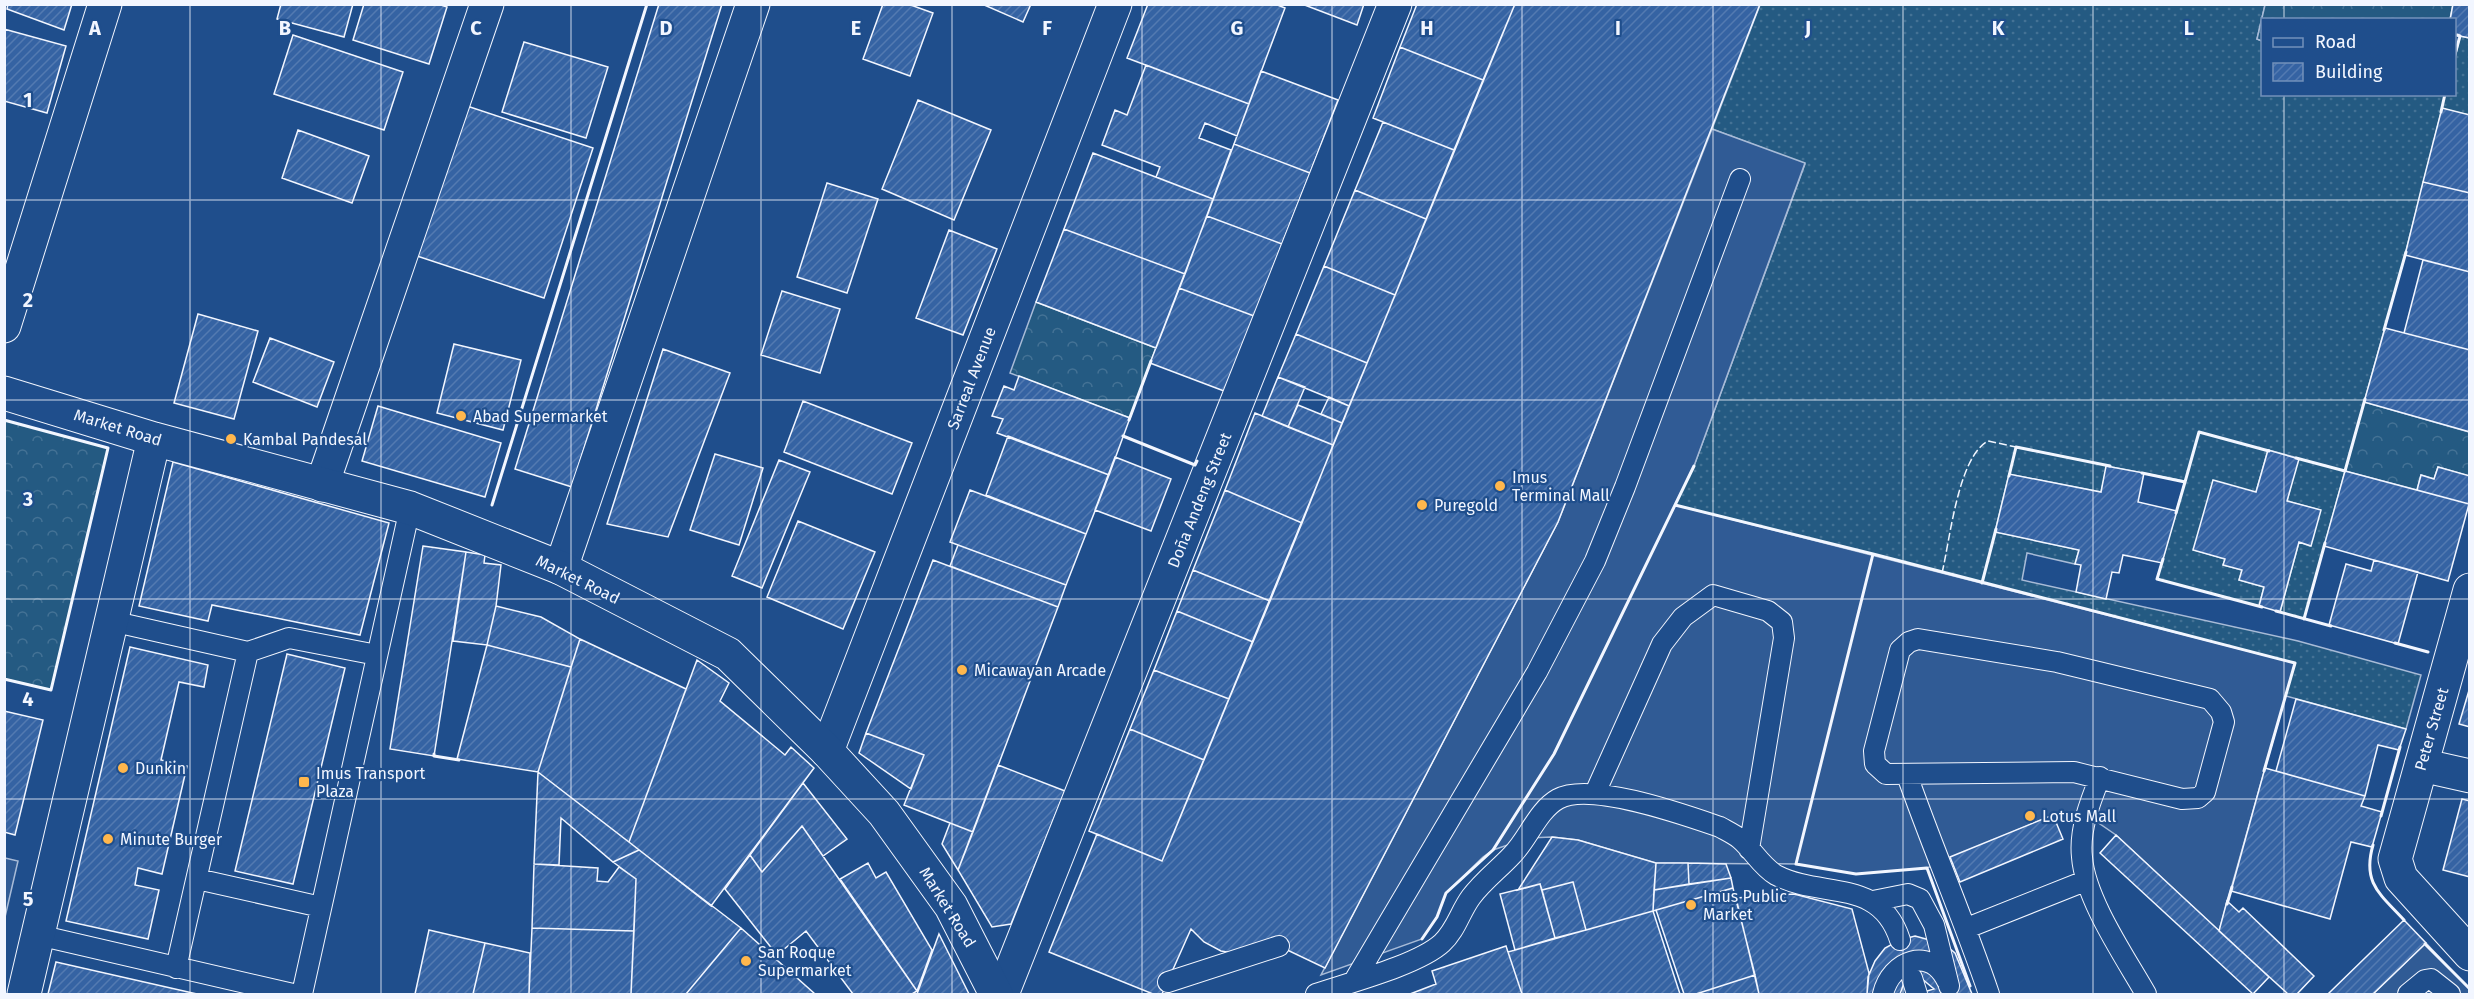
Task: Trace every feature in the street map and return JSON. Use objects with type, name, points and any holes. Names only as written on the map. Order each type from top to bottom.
[{"type":"street","points":[[4,326],[105,4]]},
{"type":"street","points":[[322,485],[487,4]]},
{"type":"street","points":[[561,568],[753,4]]},
{"type":"street","name":"Sarreal Avenue","points":[[827,751],[1115,4]]},
{"type":"street","name":"Doña Andeng Street","points":[[1002,994],[1395,4]]},
{"type":"street","name":"Market Road","points":[[4,393],[154,438],[410,508],[561,568],[728,654],[827,751],[884,813],[926,869],[972,944],[996,994]]},
{"type":"street","points":[[24,994],[154,438]]},
{"type":"street","name":"Peter Street","points":[[2469,590],[2397,848],[2397,869],[2406,885],[2469,954]]},
{"type":"street","points":[[2421,765],[2469,776]]},
{"type":"lane","points":[[1354,981],[1537,672],[1594,561],[1629,476],[1740,179]]},
{"type":"lane","points":[[302,994],[410,508]]},
{"type":"lane","points":[[1595,793],[1662,644],[1683,617],[1713,595],[1768,611],[1782,622],[1784,638],[1749,849]]},
{"type":"lane","points":[[111,621],[248,652],[289,638],[377,655]]},
{"type":"lane","points":[[1918,639],[2057,662],[2202,695],[2210,699],[2221,712],[2224,722],[2209,785],[2198,798],[2182,799],[2100,777],[2051,772],[1907,775],[1886,774],[1878,770],[1873,757],[1900,650],[1909,642],[1918,639]]},
{"type":"lane","points":[[176,968],[248,652]]},
{"type":"lane","points":[[1907,775],[1938,862],[1967,928],[1989,994]]},
{"type":"lane","points":[[2100,777],[2083,830],[2081,856],[2085,881],[2146,994]]},
{"type":"lane","points":[[1316,994],[1422,956],[1441,944],[1455,927],[1469,899],[1513,854],[1556,799],[1573,793],[1595,793],[1720,827],[1738,837],[1764,866],[1784,879],[1856,894],[1873,902],[1886,912],[1896,927],[1900,940]]},
{"type":"lane","points":[[197,879],[321,907]]},
{"type":"lane","points":[[1967,928],[2085,881]]},
{"type":"lane","points":[[1873,902],[1908,894],[1920,899],[1934,925],[1951,990]]},
{"type":"lane","points":[[38,936],[293,994]]},
{"type":"lane","points":[[1168,982],[1279,946]]},
{"type":"lane","points":[[1884,994],[1886,981],[1894,970],[1907,963],[1920,961],[1933,965],[1944,974],[1951,990]]},
{"type":"lane","points":[[2408,994],[2425,980],[2431,979],[2436,980],[2450,994]]},
{"type":"green space","points":[[1760,5],[2265,5],[2257,39],[2261,41],[2261,96],[2456,96],[2456,54],[2460,36],[2469,38],[2469,115],[2442,109],[2405,255],[2304,619],[2280,612],[2299,542],[2310,546],[2320,510],[2287,501],[2298,458],[2268,450],[2256,492],[2194,550],[2225,559],[2223,565],[2242,570],[2239,580],[2264,587],[2259,606],[2157,579],[2185,481],[2107,466],[2101,492],[2009,474],[1995,532],[2079,550],[2075,564],[2027,553],[2022,580],[2298,641],[2421,675],[2406,729],[2286,696],[2294,663],[1675,505],[1694,466],[1805,164],[1712,129]]},
{"type":"green space","points":[[2265,5],[2453,5],[2450,18],[2262,18]]},
{"type":"green space","points":[[2261,22],[2261,41],[2257,39]]},
{"type":"green space","points":[[1036,302],[1156,348],[1130,418],[1010,373]]},
{"type":"green space","points":[[2364,402],[2469,432],[2469,476],[2438,467],[2434,479],[2421,475],[2417,490],[2345,471]]},
{"type":"green space","points":[[4,420],[108,448],[51,690],[5,679]]},
{"type":"shaded area","points":[[1712,129],[1805,163],[1694,466],[1675,505],[2295,663],[2219,931],[2116,835],[2097,822],[2070,815],[2053,815],[1927,868],[1856,874],[1796,864],[1656,863],[1578,840],[1552,837],[1528,838],[1493,850],[1483,857],[1446,893],[1437,917],[1422,939],[1321,975],[1558,522]]},
{"type":"shaded area","points":[[4,858],[18,861],[5,917]]},
{"type":"shaded area","points":[[2426,943],[2469,989],[2469,994],[2373,994]]},
{"type":"building","points":[[8,4],[72,4],[64,30],[7,9]]},
{"type":"building","points":[[281,4],[353,4],[344,37],[277,19]]},
{"type":"building","points":[[364,4],[438,4],[447,7],[429,64],[353,40]]},
{"type":"building","points":[[659,4],[722,4],[572,487],[515,469]]},
{"type":"building","points":[[883,4],[908,4],[933,13],[910,76],[863,59]]},
{"type":"building","points":[[982,4],[1031,4],[1023,22]]},
{"type":"building","points":[[1148,4],[1275,4],[1285,8],[1249,104],[1127,58]]},
{"type":"building","points":[[1302,4],[1364,4],[1357,25]]},
{"type":"building","points":[[1417,4],[1515,4],[1483,80],[1400,47]]},
{"type":"building","name":"Imus Terminal Mall","points":[[1515,4],[1760,4],[1558,522],[1325,968],[1279,946],[1239,954],[1221,951],[1204,942],[1191,929],[1162,994],[1153,994],[1049,952],[1097,834],[1162,861]]},
{"type":"building","points":[[2453,4],[2470,4],[2470,38],[2456,35],[2456,18],[2450,18]]},
{"type":"building","points":[[4,29],[66,46],[47,113],[4,101]]},
{"type":"building","points":[[293,35],[403,72],[384,130],[274,94]]},
{"type":"building","points":[[524,42],[608,67],[586,138],[502,112]]},
{"type":"building","points":[[1400,47],[1483,80],[1454,150],[1373,118]]},
{"type":"building","points":[[1146,65],[1249,104],[1237,136],[1205,123],[1199,138],[1231,150],[1213,199],[1156,177],[1160,167],[1102,145],[1115,110],[1127,115]]},
{"type":"building","points":[[1261,71],[1338,100],[1310,173],[1234,144]]},
{"type":"building","points":[[918,100],[991,130],[954,220],[882,189]]},
{"type":"building","points":[[467,106],[593,148],[544,298],[417,256]]},
{"type":"building","points":[[2442,108],[2470,115],[2470,193],[2423,182]]},
{"type":"building","points":[[1383,122],[1454,150],[1426,219],[1355,190]]},
{"type":"building","points":[[298,130],[369,156],[352,203],[282,178]]},
{"type":"building","points":[[1234,144],[1310,173],[1282,244],[1207,216]]},
{"type":"building","points":[[1093,153],[1213,199],[1185,274],[1064,229]]},
{"type":"building","points":[[2423,182],[2470,193],[2470,272],[2405,255]]},
{"type":"building","points":[[827,183],[878,199],[847,293],[797,277]]},
{"type":"building","points":[[1355,190],[1426,219],[1395,295],[1324,266]]},
{"type":"building","points":[[1207,216],[1282,244],[1254,316],[1179,288]]},
{"type":"building","points":[[1064,229],[1185,274],[1156,348],[1036,302]]},
{"type":"building","points":[[949,230],[997,249],[963,335],[916,318]]},
{"type":"building","points":[[2423,260],[2470,272],[2470,350],[2404,333]]},
{"type":"building","points":[[1324,266],[1395,295],[1367,363],[1296,334]]},
{"type":"building","points":[[1179,288],[1254,316],[1224,391],[1150,363]]},
{"type":"building","points":[[782,291],[840,309],[820,373],[761,355]]},
{"type":"building","points":[[198,314],[258,331],[234,419],[174,403]]},
{"type":"building","points":[[2385,328],[2470,350],[2470,432],[2364,402]]},
{"type":"building","points":[[1296,334],[1367,363],[1349,406],[1278,377]]},
{"type":"building","points":[[270,338],[334,362],[317,407],[253,382]]},
{"type":"building","points":[[454,344],[521,360],[503,430],[437,413]]},
{"type":"building","points":[[663,349],[730,373],[668,537],[607,524]]},
{"type":"building","points":[[1019,376],[1130,418],[1109,475],[997,433],[1003,419],[992,416],[1004,386],[1014,390]]},
{"type":"building","points":[[1278,377],[1305,387],[1288,427],[1262,416]]},
{"type":"building","points":[[1329,397],[1349,406],[1342,423],[1321,414]]},
{"type":"building","points":[[803,401],[912,443],[892,494],[784,452]]},
{"type":"building","points":[[1298,405],[1342,423],[1333,445],[1288,427]]},
{"type":"building","points":[[378,406],[501,443],[485,497],[362,461]]},
{"type":"building","points":[[1255,413],[1333,445],[1302,523],[1225,490]]},
{"type":"building","points":[[1008,436],[1109,475],[1086,534],[986,495]]},
{"type":"building","points":[[2268,450],[2299,459],[2287,501],[2321,510],[2311,546],[2299,542],[2280,612],[2259,606],[2264,587],[2239,580],[2242,570],[2223,565],[2225,559],[2193,550],[2213,480],[2256,492]]},
{"type":"building","points":[[715,454],[763,468],[739,545],[690,530]]},
{"type":"building","points":[[1115,457],[1171,479],[1151,531],[1095,510]]},
{"type":"building","points":[[779,460],[810,472],[762,588],[732,576]]},
{"type":"building","points":[[173,462],[389,523],[360,635],[212,605],[208,621],[139,606]]},
{"type":"building","points":[[2106,466],[2144,473],[2138,502],[2177,511],[2162,563],[2123,555],[2119,573],[2112,572],[2106,599],[2076,592],[2081,565],[2075,564],[2079,550],[1995,532],[2009,474],[2101,492]]},
{"type":"building","points":[[2438,467],[2470,476],[2469,504],[2417,490],[2421,475],[2434,479]]},
{"type":"building","points":[[2345,471],[2469,504],[2448,581],[2324,546]]},
{"type":"building","points":[[970,490],[1086,534],[1066,585],[950,542]]},
{"type":"building","points":[[1225,490],[1302,523],[1270,601],[1193,570]]},
{"type":"building","points":[[798,521],[875,552],[843,629],[767,597]]},
{"type":"building","points":[[958,545],[1066,585],[1058,607],[950,566]]},
{"type":"building","points":[[423,546],[466,552],[434,756],[390,749]]},
{"type":"building","points":[[466,552],[485,555],[484,563],[501,565],[496,606],[487,645],[453,641]]},
{"type":"building","name":"Micawayan Arcade","points":[[933,560],[1058,607],[973,832],[904,805],[924,755],[866,733]]},
{"type":"building","points":[[2374,560],[2418,572],[2398,644],[2329,625],[2346,564],[2371,571]]},
{"type":"building","points":[[1193,570],[1270,601],[1253,642],[1177,611]]},
{"type":"building","points":[[496,606],[541,617],[580,639],[571,667],[487,645]]},
{"type":"building","points":[[1177,611],[1253,642],[1229,699],[1154,670]]},
{"type":"building","points":[[580,639],[686,689],[629,842],[538,772]]},
{"type":"building","points":[[487,645],[571,667],[538,772],[457,759]]},
{"type":"building","points":[[130,647],[208,665],[204,687],[179,682],[161,760],[187,766],[162,874],[138,868],[135,885],[159,890],[148,939],[66,921]]},
{"type":"building","points":[[287,654],[345,668],[293,884],[235,871]]},
{"type":"building","points":[[697,660],[729,683],[720,701],[785,755],[791,747],[814,768],[711,906],[629,842]]},
{"type":"building","points":[[1154,670],[1229,699],[1204,760],[1130,729]]},
{"type":"building","points":[[2470,687],[2470,727],[2459,724]]},
{"type":"building","points":[[2296,699],[2406,729],[2399,750],[2378,745],[2365,796],[2276,771]]},
{"type":"building","points":[[4,711],[43,720],[15,835],[4,832]]},
{"type":"building","points":[[1130,729],[1204,760],[1162,861],[1089,831]]},
{"type":"building","points":[[866,733],[924,755],[911,789],[859,753]]},
{"type":"building","points":[[998,765],[1065,791],[1011,924],[992,927],[958,870]]},
{"type":"building","points":[[2265,768],[2365,796],[2361,806],[2382,812],[2372,847],[2351,842],[2330,919],[2231,891]]},
{"type":"building","points":[[538,772],[639,850],[613,862],[561,818],[559,865],[534,864]]},
{"type":"building","points":[[803,783],[847,839],[823,856],[802,826],[762,872],[750,855]]},
{"type":"building","points":[[2462,799],[2470,801],[2470,877],[2443,870]]},
{"type":"building","points":[[2053,815],[2063,839],[1960,882],[1950,857]]},
{"type":"building","points":[[950,823],[973,832],[958,870],[942,844]]},
{"type":"building","points":[[802,826],[917,991],[912,994],[853,994],[806,931],[777,955],[725,889],[750,855],[762,872]]},
{"type":"building","points":[[2116,835],[2269,977],[2253,994],[2100,853]]},
{"type":"building","points":[[1552,837],[1578,840],[1656,863],[1653,911],[1586,930],[1573,882],[1542,890],[1540,884],[1518,890]]},
{"type":"building","points":[[639,850],[741,928],[686,994],[631,994],[636,879],[613,862]]},
{"type":"building","points":[[868,863],[876,878],[886,872],[932,950],[917,991],[840,879]]},
{"type":"building","points":[[1656,863],[1688,863],[1689,884],[1654,890]]},
{"type":"building","points":[[1688,863],[1726,864],[1731,878],[1689,884]]},
{"type":"building","points":[[534,864],[598,868],[597,881],[608,882],[619,867],[636,879],[634,931],[532,928]]},
{"type":"building","points":[[1731,878],[1733,888],[1653,911],[1654,890]]},
{"type":"building","points":[[1573,882],[1586,930],[1555,938],[1542,890]]},
{"type":"building","points":[[1540,884],[1555,938],[1515,950],[1500,894]]},
{"type":"building","points":[[1733,888],[1755,975],[1696,994],[1684,994],[1656,910]]},
{"type":"building","points":[[1794,894],[1852,909],[1869,973],[1867,994],[1759,994],[1736,898]]},
{"type":"building","points":[[2227,901],[2239,912],[2243,908],[2314,976],[2297,994],[2288,994],[2219,931]]},
{"type":"building","points":[[1653,911],[1680,994],[1522,994],[1508,952]]},
{"type":"building","points":[[2404,920],[2426,943],[2373,994],[2328,994]]},
{"type":"building","points":[[532,928],[634,931],[631,994],[529,994]]},
{"type":"building","name":"San Roque Supermarket","points":[[741,928],[815,994],[686,994]]},
{"type":"building","points":[[429,930],[485,943],[473,994],[415,994]]},
{"type":"building","points":[[939,934],[969,994],[917,994]]},
{"type":"building","points":[[1915,936],[1944,944],[1955,953],[1972,994],[1917,994],[1934,989],[1921,978],[1904,983],[1900,994],[1867,994],[1868,977],[1875,961],[1885,948],[1900,940]]},
{"type":"building","points":[[485,943],[530,953],[529,994],[473,994]]},
{"type":"building","points":[[1506,946],[1522,994],[1410,994],[1436,984],[1432,971]]},
{"type":"building","points":[[56,962],[197,994],[48,994]]},
{"type":"building","points":[[1755,975],[1759,994],[1696,994]]},
{"type":"fence","points":[[1942,573],[1957,501],[1969,464],[1978,450],[1988,441],[2016,447]]},
{"type":"wall","points":[[492,505],[647,4]]},
{"type":"wall","points":[[2456,51],[2460,36],[2457,35]]},
{"type":"wall","points":[[2441,112],[2445,96]]},
{"type":"wall","points":[[2384,330],[2406,252]]},
{"type":"wall","points":[[1129,420],[1151,361]]},
{"type":"wall","points":[[2296,458],[2345,471],[2365,399]]},
{"type":"wall","points":[[4,420],[108,448],[51,690],[4,679]]},
{"type":"wall","points":[[2142,473],[2185,482],[2199,432],[2269,451]]},
{"type":"wall","points":[[1123,436],[1195,465],[1197,461]]},
{"type":"wall","points":[[2009,476],[2016,447],[2110,466]]},
{"type":"wall","points":[[1422,939],[1437,917],[1446,893],[1493,850],[1554,754],[1694,466]]},
{"type":"wall","points":[[2176,513],[2185,482]]},
{"type":"wall","points":[[1675,505],[1873,554]]},
{"type":"wall","points":[[1982,583],[1996,529]]},
{"type":"wall","points":[[2304,619],[2325,543]]},
{"type":"wall","points":[[1970,986],[1927,868],[1856,874],[1796,864],[1873,554],[2295,663],[2264,771]]},
{"type":"wall","points":[[2163,559],[2157,579],[2262,607]]},
{"type":"wall","points":[[2276,611],[2331,626]]},
{"type":"wall","points":[[2395,643],[2428,652]]},
{"type":"wall","points":[[2381,816],[2400,747]]},
{"type":"wall","points":[[434,754],[434,756],[459,760]]},
{"type":"wall","points":[[2373,845],[2370,869],[2375,887],[2404,920]]},
{"type":"wall","points":[[2227,904],[2232,887]]},
{"type":"wall","points":[[2425,944],[2470,989]]},
{"type":"place","name":"Abad Supermarket","points":[[461,416]]},
{"type":"place","name":"Kambal Pandesal","points":[[231,439]]},
{"type":"place","name":"Imus Terminal Mall","points":[[1500,486]]},
{"type":"place","name":"Puregold","points":[[1422,505]]},
{"type":"place","name":"Micawayan Arcade","points":[[962,670]]},
{"type":"place","name":"Dunkin","points":[[123,768]]},
{"type":"place","name":"Imus Transport Plaza","points":[[304,782]]},
{"type":"place","name":"Lotus Mall","points":[[2030,816]]},
{"type":"place","name":"Minute Burger","points":[[108,839]]},
{"type":"place","name":"Imus Public Market","points":[[1691,905]]},
{"type":"place","name":"San Roque Supermarket","points":[[746,961]]}]
